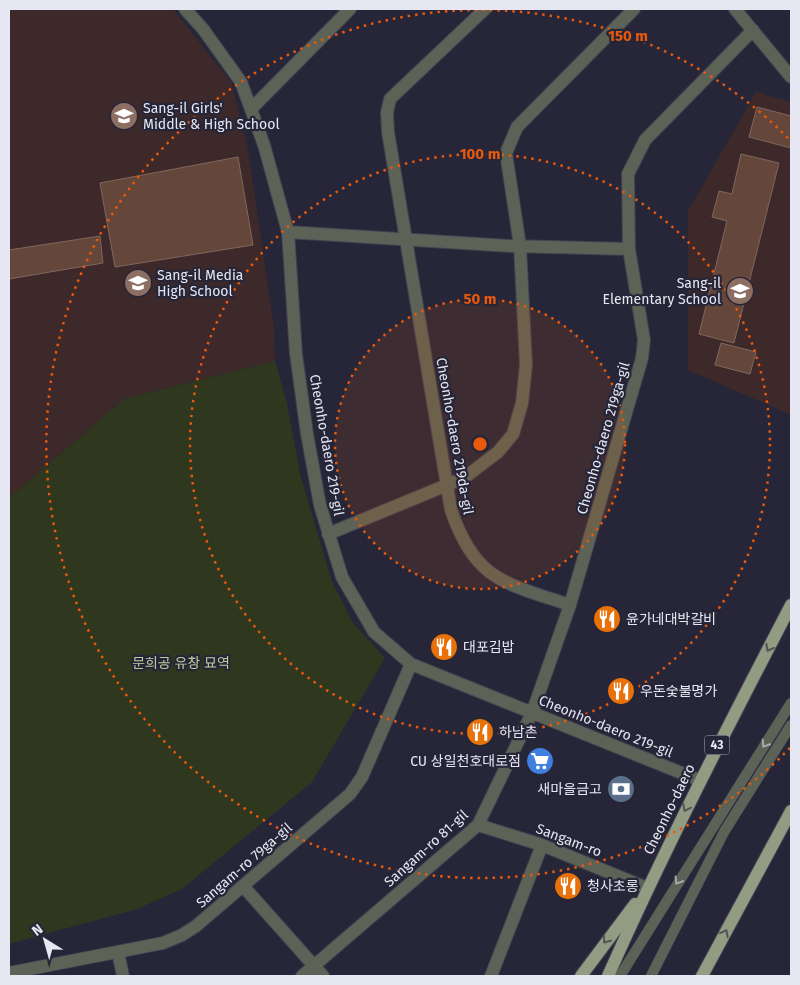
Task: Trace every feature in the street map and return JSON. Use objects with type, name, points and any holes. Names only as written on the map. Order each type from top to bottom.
[{"type":"main road","name":"Cheonho-daero","points":[[608,976],[647,888],[699,780],[791,605]]},
{"type":"main road","points":[[702,976],[791,811]]},
{"type":"main road","points":[[581,976],[647,888]]},
{"type":"street","name":"Cheonho-daero 219-gil","points":[[187,9],[241,82],[264,146],[288,232],[296,354],[307,434],[320,505],[342,577],[374,632],[411,664],[699,780]]},
{"type":"street","points":[[251,109],[350,9]]},
{"type":"street","name":"Cheonho-daero 219da-gil","points":[[485,9],[390,100],[388,132],[451,510],[460,536],[489,573],[507,583],[570,605]]},
{"type":"street","points":[[328,534],[464,478],[498,452],[513,434],[522,403],[526,366],[520,246],[506,153],[516,127],[634,9]]},
{"type":"street","points":[[735,9],[791,77]]},
{"type":"street","name":"Cheonho-daero 219ga-gil","points":[[532,713],[570,605],[642,358],[644,340],[629,249],[627,182],[635,156],[645,140],[753,30]]},
{"type":"street","points":[[288,232],[520,246],[629,249]]},
{"type":"street","name":"Sangam-ro 79ga-gil","points":[[9,973],[163,943],[182,935],[196,926],[350,794],[362,777],[411,664]]},
{"type":"street","name":"Sangam-ro 81-gil","points":[[302,976],[478,825],[532,713]]},
{"type":"street","name":"Sangam-ro","points":[[478,825],[542,845],[647,888]]},
{"type":"street","points":[[491,976],[542,845]]},
{"type":"street","points":[[242,886],[323,976]]},
{"type":"street","points":[[118,952],[123,976]]},
{"type":"lane","points":[[620,976],[791,703]]},
{"type":"lane","points":[[651,976],[724,832],[791,725]]},
{"type":"shaded area","name":"Sang-il Media High School","points":[[9,9],[173,9],[231,82],[248,149],[274,328],[275,361],[124,399],[9,498]]},
{"type":"shaded area","name":"Sang-il Elementary School","points":[[756,92],[791,102],[791,415],[688,370],[688,211]]},
{"type":"green space","name":"문희공 유창 묘역","points":[[275,361],[287,403],[300,474],[332,582],[353,623],[385,658],[312,782],[182,889],[137,909],[9,944],[9,498],[124,399]]},
{"type":"building","points":[[757,107],[791,116],[791,148],[749,137]]},
{"type":"building","points":[[741,154],[779,163],[734,343],[699,334],[727,221],[712,217],[719,191],[732,194]]},
{"type":"building","points":[[238,157],[253,245],[115,267],[100,183]]},
{"type":"building","points":[[100,236],[103,263],[9,279],[9,250]]},
{"type":"building","points":[[721,343],[756,352],[750,374],[715,365]]},
{"type":"place","name":"Sang-il Girls' Middle & High School","points":[[124,116]]},
{"type":"place","name":"Sang-il Media High School","points":[[138,283]]},
{"type":"place","name":"Sang-il Elementary School","points":[[740,291]]},
{"type":"place","name":"윤가네대박갈비","points":[[607,619]]},
{"type":"place","name":"대포김밥","points":[[444,647]]},
{"type":"place","name":"우돈숯불명가","points":[[621,691]]},
{"type":"place","name":"하남촌","points":[[480,732]]},
{"type":"place","name":"CU 상일천호대로점","points":[[540,761]]},
{"type":"place","name":"새마을금고","points":[[621,789]]},
{"type":"place","name":"청사초롱","points":[[568,886]]}]
